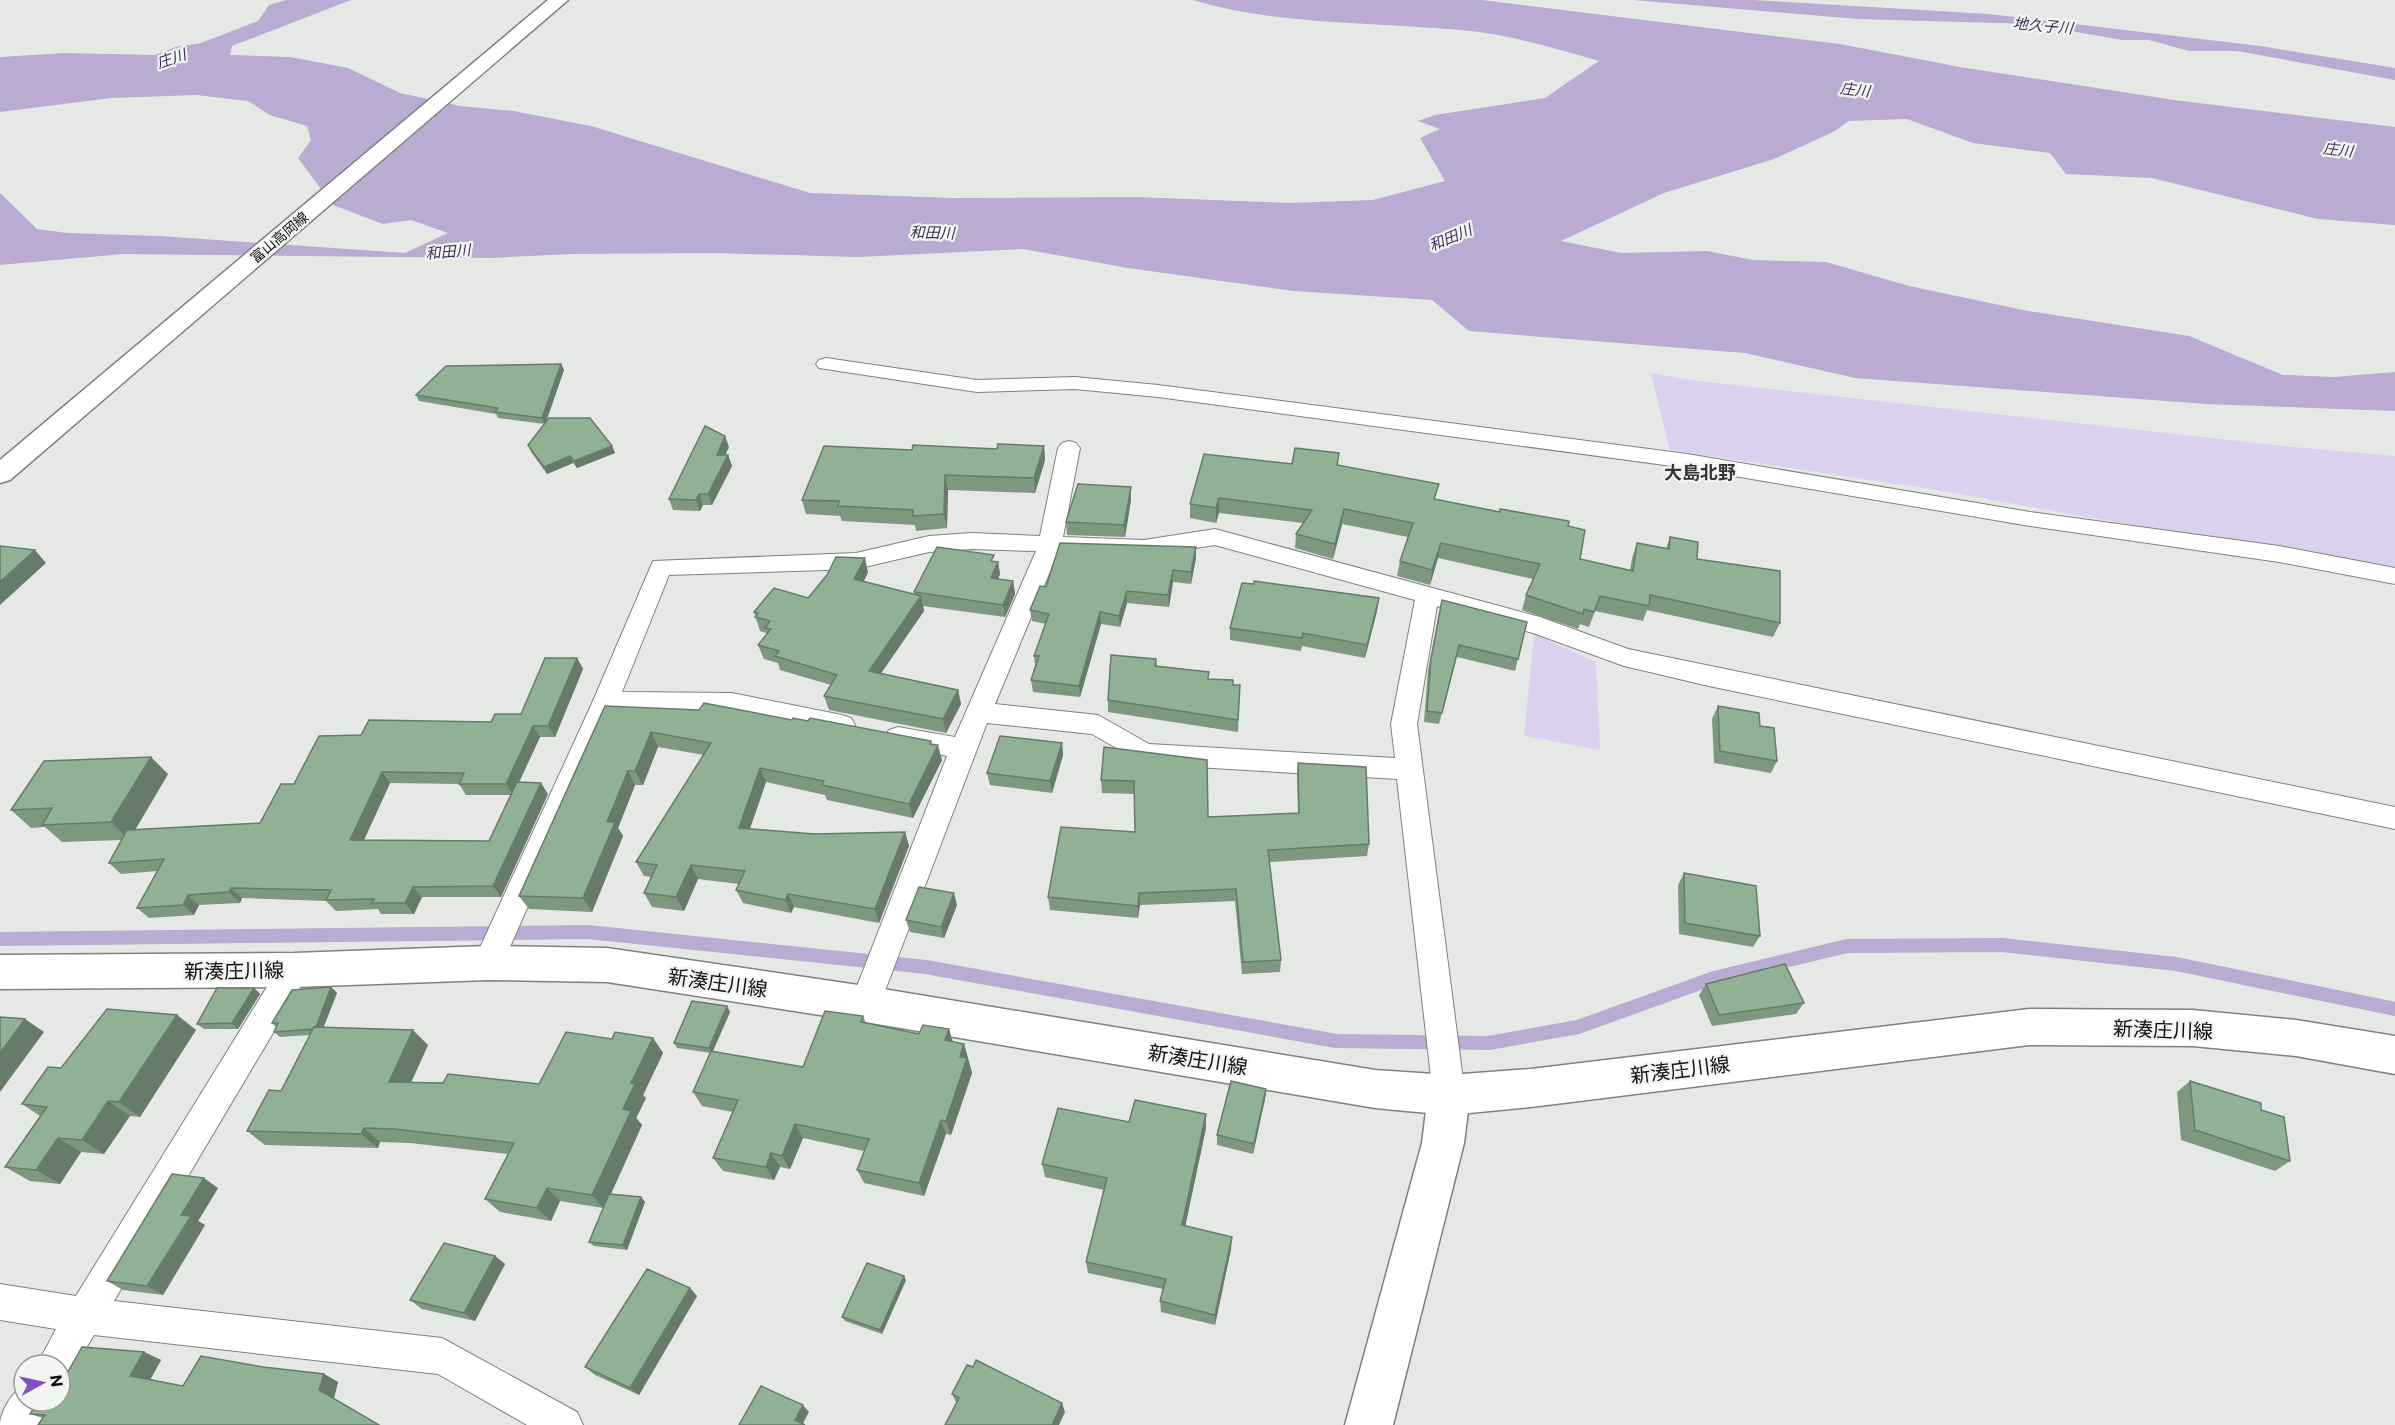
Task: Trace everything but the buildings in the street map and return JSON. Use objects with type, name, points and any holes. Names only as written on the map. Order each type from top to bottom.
[{"type":"main road","name":"富山高岡線","points":[[0,474],[559,0]]},
{"type":"main road","name":"新湊庄川線","points":[[0,972],[294,969],[488,963],[607,965],[865,1004],[1375,1089],[1449,1095],[1531,1088],[2029,1028],[2193,1028],[2296,1038],[2395,1055]]},
{"type":"main road","points":[[1369,1425],[1443,1143],[1449,1095]]},
{"type":"street","points":[[826,364],[977,386],[1075,384],[1158,391],[1687,461],[2030,519],[2279,554],[2395,576]]},
{"type":"street","points":[[865,1004],[963,749],[1050,544],[1070,448]]},
{"type":"street","points":[[488,963],[606,701],[661,567],[856,561],[929,544],[971,541],[1144,548],[1215,537],[1540,626],[1624,657],[1709,677],[2395,818]]},
{"type":"street","points":[[1427,596],[1404,724],[1449,1095]]},
{"type":"street","points":[[606,701],[732,703],[963,749]]},
{"type":"street","points":[[979,712],[1098,725],[1144,754],[1410,769]]},
{"type":"street","points":[[63,1353],[294,969]]},
{"type":"street","points":[[0,1302],[87,1316],[442,1356],[564,1425]]},
{"type":"shaded area","points":[[1651,373],[1689,380],[2293,447],[2395,456],[2395,572],[1930,489],[1670,450]]},
{"type":"shaded area","points":[[1534,634],[1596,662],[1600,750],[1524,736]]},
{"type":"water","points":[[286,0],[351,0],[232,46],[230,55],[290,57],[348,68],[400,93],[460,106],[513,111],[591,126],[810,193],[954,198],[1136,197],[1290,203],[1373,200],[1445,181],[1420,138],[1440,129],[1418,121],[1435,115],[1545,98],[1599,61],[1531,42],[1479,32],[1291,18],[1224,8],[1193,0],[1482,0],[1840,44],[1960,67],[2174,100],[2395,127],[2395,225],[2318,219],[2152,178],[2066,174],[2050,153],[1973,143],[1907,119],[1849,121],[1835,131],[1774,159],[1664,193],[1561,241],[1621,253],[1707,251],[1753,260],[1826,262],[1909,286],[2028,311],[2189,336],[2283,375],[2334,377],[2395,372],[2395,411],[2206,404],[1855,378],[1745,353],[1469,331],[1432,300],[1294,291],[1128,268],[1023,249],[858,257],[714,253],[571,254],[490,258],[123,254],[0,265],[0,193],[37,229],[67,233],[160,236],[405,253],[448,233],[411,220],[383,224],[333,205],[298,158],[311,140],[307,126],[270,115],[248,101],[196,95],[111,98],[0,112],[0,57],[65,53],[155,55],[176,47],[201,43],[258,21],[269,5]]},
{"type":"water","name":"地久子川","points":[[1633,0],[1753,0],[1989,14],[2260,46],[2395,68],[2395,80],[2237,51],[2189,51],[2149,40],[2122,40],[2031,24],[1858,19]]},
{"type":"waterway","points":[[0,939],[588,932],[926,967],[1336,1041],[1489,1043],[1578,1027],[1714,978],[1847,946],[2002,945],[2176,964],[2395,1009]]},
{"type":"district","name":"大島北野","points":[[1700,472]]},
{"type":"water label","name":"庄川","points":[[171,58]]},
{"type":"water label","name":"庄川","points":[[1855,89]]},
{"type":"water label","name":"庄川","points":[[2338,149]]},
{"type":"water label","name":"和田川","points":[[932,232]]},
{"type":"water label","name":"和田川","points":[[1450,237]]},
{"type":"water label","name":"和田川","points":[[448,251]]}]
